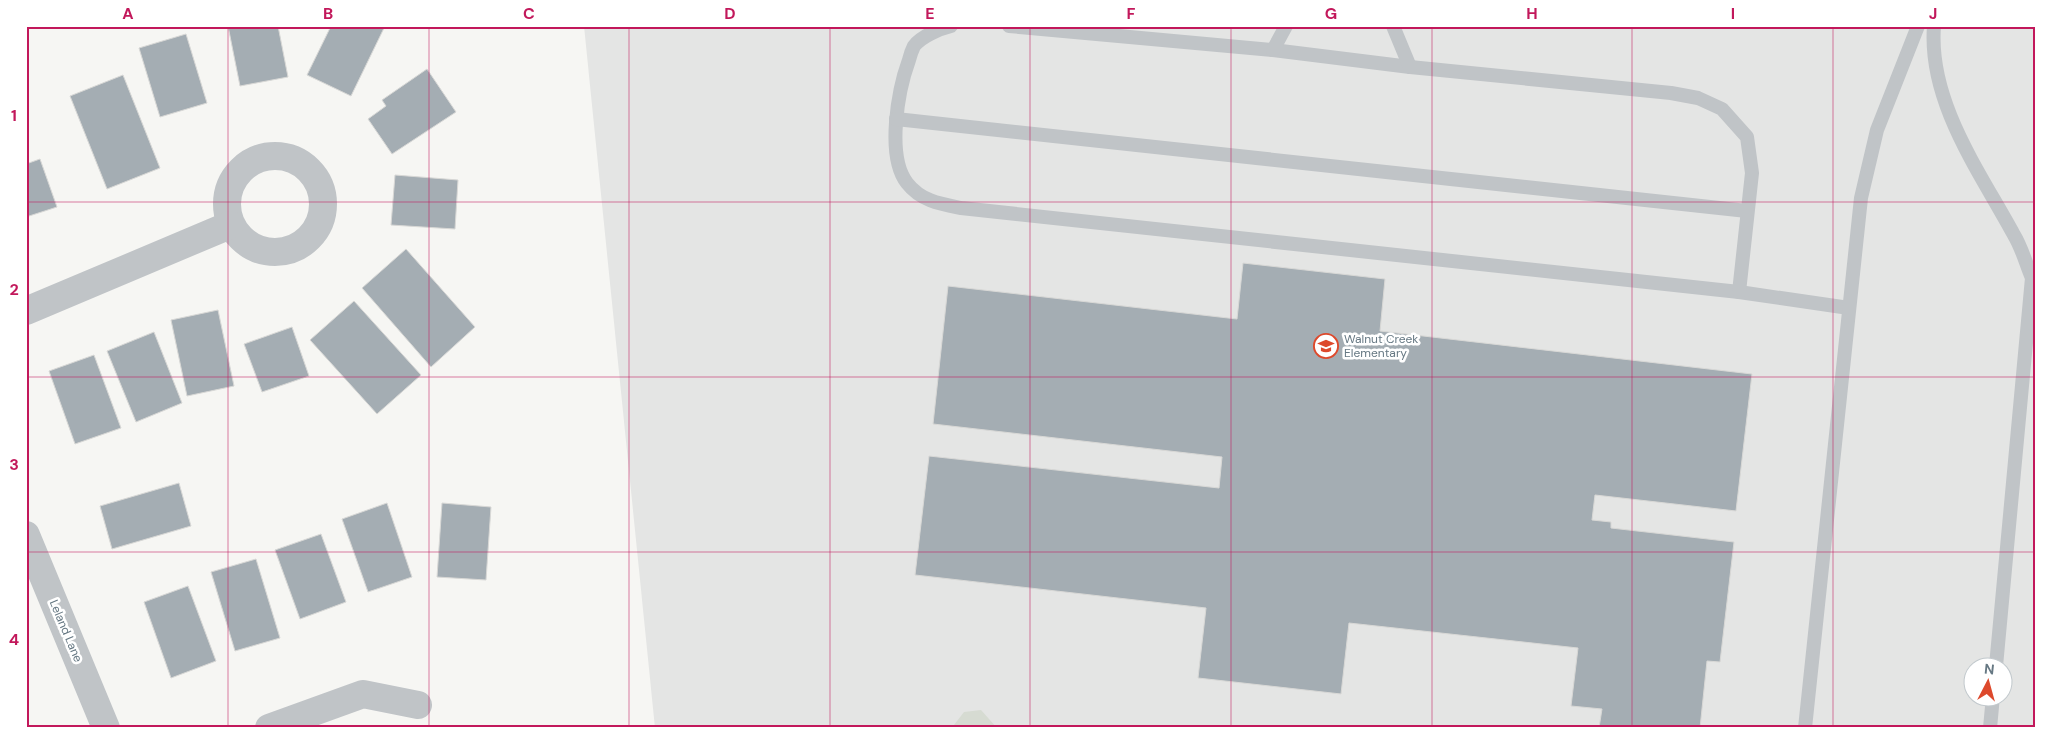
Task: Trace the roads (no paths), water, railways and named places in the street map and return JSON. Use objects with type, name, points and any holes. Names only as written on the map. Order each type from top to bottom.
[{"type":"street","points":[[26,311],[230,225]]},
{"type":"street","name":"Leland Lane","points":[[26,535],[106,728]]},
{"type":"street","points":[[269,728],[363,694],[418,705]]},
{"type":"lane","points":[[951,26],[938,30],[914,46],[902,77],[896,119],[896,153],[906,182],[929,202],[960,208],[1739,292],[1849,308]]},
{"type":"lane","points":[[1009,26],[1274,50],[1410,67],[1671,93],[1698,98],[1722,109],[1748,137],[1752,173],[1739,292]]},
{"type":"lane","points":[[1274,50],[1286,26]]},
{"type":"lane","points":[[1394,26],[1410,67]]},
{"type":"lane","points":[[1805,728],[1861,198],[1877,130],[1918,26]]},
{"type":"lane","points":[[1934,26],[1933,40],[1937,70],[1945,101],[1974,167],[2016,237],[2032,278],[1997,656]]},
{"type":"lane","points":[[896,119],[1747,211]]},
{"type":"lane","points":[[1990,728],[1992,706]]},
{"type":"place","name":"Walnut Creek Elementary","points":[[1326,346]]}]
